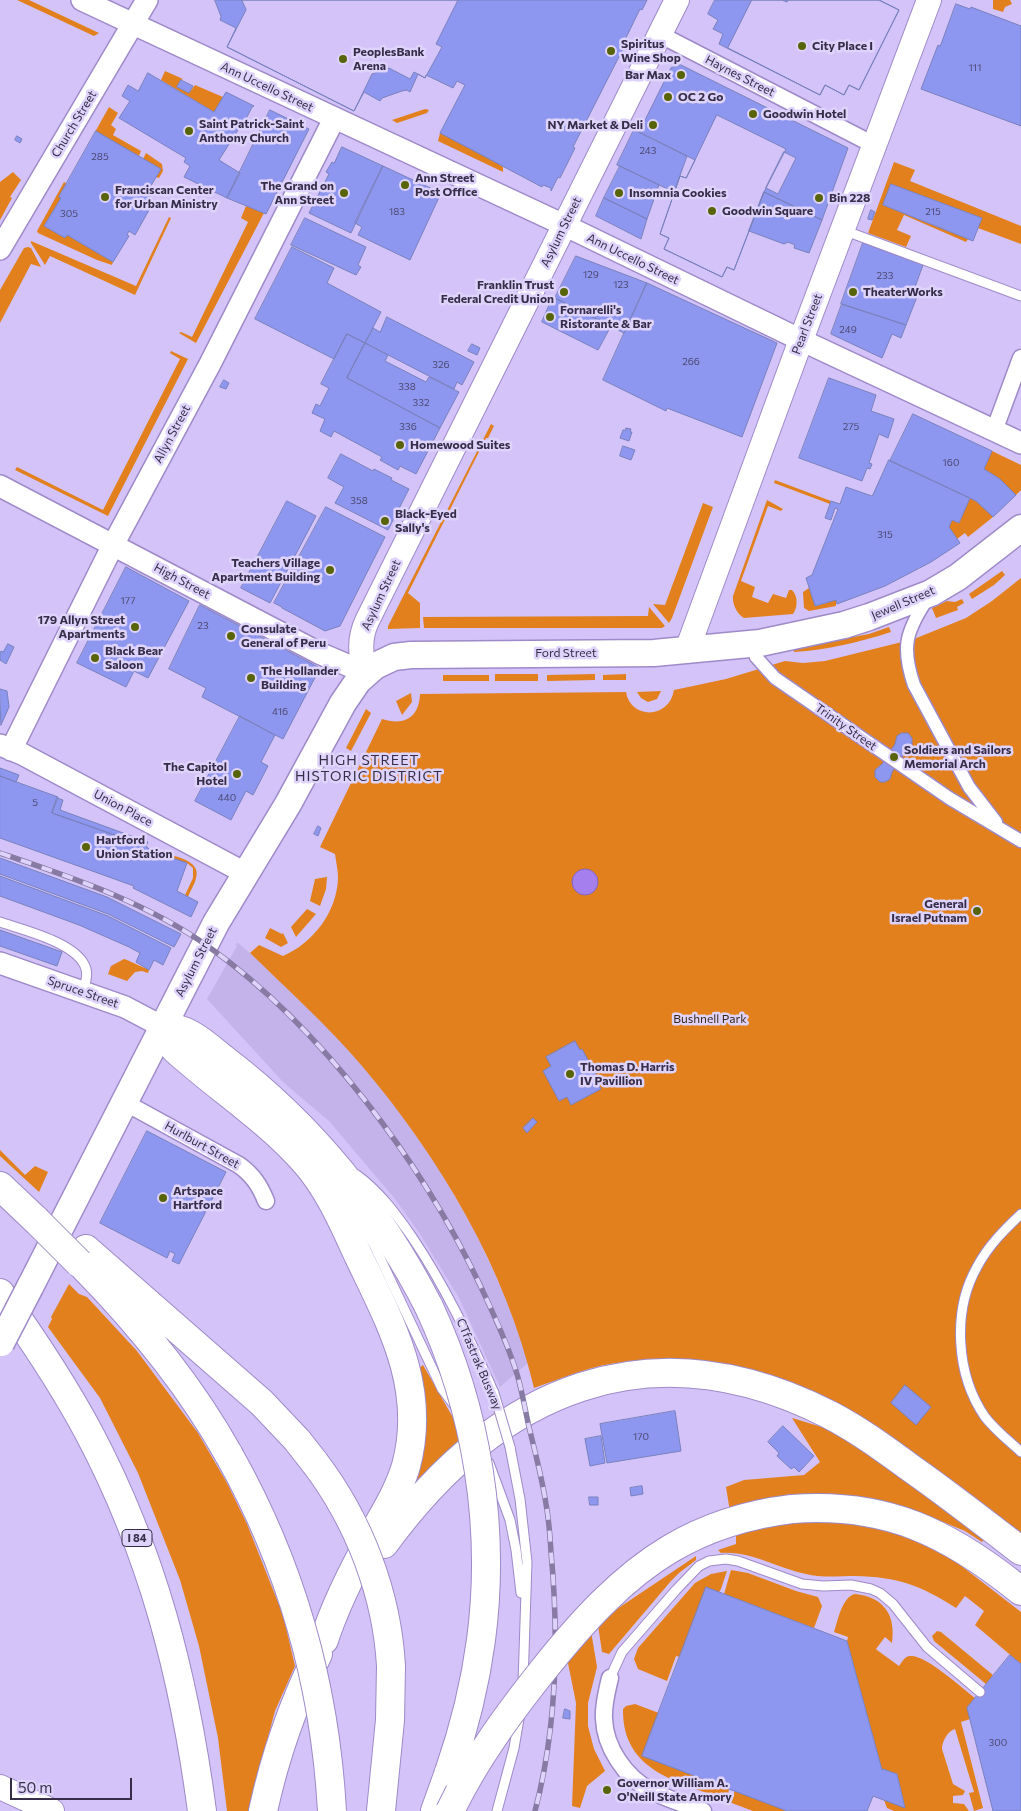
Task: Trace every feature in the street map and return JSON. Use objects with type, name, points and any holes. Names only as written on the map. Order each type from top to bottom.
[{"type":"highway","points":[[324,1640],[344,1588],[402,1479],[409,1449],[412,1416],[409,1380],[397,1338],[348,1234],[321,1184],[307,1165],[281,1137],[176,1050],[166,1039],[163,1027],[173,1027],[185,1031],[230,1064],[282,1109],[327,1155],[358,1192],[383,1227],[412,1274],[429,1307],[451,1359],[472,1434],[483,1503],[486,1576],[482,1638],[472,1692],[455,1756],[435,1811]]},
{"type":"highway","points":[[0,1186],[36,1220],[83,1256],[262,1403],[315,1463],[346,1511],[369,1564],[384,1618],[391,1666],[390,1726],[381,1811]]},
{"type":"highway","points":[[83,1256],[127,1314],[170,1365],[203,1411],[230,1454],[272,1540],[302,1627],[320,1707],[332,1811]]},
{"type":"highway","name":"I 84","points":[[0,1293],[44,1357],[83,1422],[107,1468],[129,1519],[159,1601],[176,1662],[192,1741],[202,1811]]},
{"type":"highway","points":[[263,1811],[288,1722],[307,1675],[324,1640],[388,1537],[421,1497],[454,1462],[491,1433],[536,1406],[581,1386],[622,1376],[663,1373],[715,1377],[754,1386],[809,1405],[844,1423],[876,1443],[1021,1551]]},
{"type":"highway","points":[[450,1811],[482,1754],[526,1692],[571,1636],[620,1587],[660,1555],[696,1536],[743,1518],[792,1509],[858,1510],[905,1521],[932,1532],[982,1561],[1021,1591]]},
{"type":"main road","name":"Asylum Street","points":[[0,1344],[216,923],[288,804],[342,703],[366,673],[363,666],[361,646],[366,621],[677,0]]},
{"type":"main road","name":"Pearl Street","points":[[687,650],[929,0]]},
{"type":"main road","name":"Jewell Street","points":[[760,643],[844,625],[870,617],[932,592],[958,577],[1021,528]]},
{"type":"main road","name":"Ford Street","points":[[366,673],[384,661],[411,654],[654,652],[760,643]]},
{"type":"main road","points":[[0,1787],[52,1811]]},
{"type":"street","name":"Ann Uccello Street","points":[[82,0],[564,225],[801,340],[1021,443]]},
{"type":"street","name":"Church Street","points":[[0,249],[147,0]]},
{"type":"street","name":"Haynes Street","points":[[659,34],[874,145]]},
{"type":"street","name":"Allyn Street","points":[[5,748],[210,364],[334,119]]},
{"type":"street","points":[[994,431],[1021,358]]},
{"type":"street","name":"High Street","points":[[0,486],[319,652],[366,673]]},
{"type":"street","name":"Trinity Street","points":[[932,592],[908,632],[910,672],[914,685],[968,787],[979,803],[1003,829]]},
{"type":"street","name":"Trinity Street","points":[[760,643],[756,657],[775,678],[949,798],[1021,841]]},
{"type":"street","name":"Union Place","points":[[5,748],[245,873]]},
{"type":"street","name":"Spruce Street","points":[[0,963],[125,1007],[163,1027]]},
{"type":"street","name":"Hurlburt Street","points":[[124,1102],[239,1165],[251,1174],[260,1186],[266,1201]]},
{"type":"street","points":[[610,1678],[604,1709],[605,1730],[610,1747],[620,1764],[635,1780],[648,1790],[703,1811]]},
{"type":"lane","points":[[842,230],[1021,296]]},
{"type":"lane","points":[[0,922],[71,950],[85,967],[86,978],[82,992]]},
{"type":"lane","name":"CTfastrak Busway","points":[[327,1155],[351,1170],[377,1191],[397,1216],[427,1260],[468,1334],[494,1393],[510,1447],[517,1478],[526,1543],[523,1684],[519,1725],[497,1811]]},
{"type":"lane","name":"CTfastrak Busway","points":[[321,1184],[344,1202],[364,1228],[386,1268],[442,1389],[464,1419],[489,1463],[505,1504],[514,1536],[524,1621]]},
{"type":"lane","points":[[1021,1214],[994,1241],[976,1267],[964,1302],[961,1336],[964,1365],[976,1402],[992,1425],[1021,1452]]},
{"type":"lane","points":[[610,1678],[622,1652],[676,1590],[704,1564],[726,1559],[738,1561],[802,1584],[851,1586],[871,1589],[880,1593],[893,1604],[931,1651],[980,1692]]},
{"type":"shaded area","points":[[585,869],[594,873],[598,882],[594,891],[585,895],[576,891],[572,882],[576,873]]},
{"type":"shaded area","points":[[238,943],[322,1022],[362,1065],[397,1109],[439,1169],[476,1234],[504,1294],[529,1362],[500,1387],[459,1298],[420,1234],[395,1199],[329,1121],[284,1083],[207,999],[237,946],[235,944]]},
{"type":"green space","points":[[17,0],[29,0],[99,33],[94,36]]},
{"type":"green space","points":[[993,0],[1010,0],[1012,4],[1005,7],[1003,12],[993,9]]},
{"type":"green space","points":[[165,71],[183,79],[177,87],[189,93],[195,85],[223,97],[214,112],[161,80]]},
{"type":"green space","points":[[109,107],[118,113],[111,125],[116,129],[113,135],[141,151],[139,156],[95,132]]},
{"type":"green space","points":[[425,109],[429,110],[427,113],[397,123],[392,120]]},
{"type":"green space","points":[[440,133],[501,164],[503,172],[438,141]]},
{"type":"green space","points":[[146,153],[162,164],[163,171],[159,178],[156,177],[161,169],[143,159]]},
{"type":"green space","points":[[894,162],[915,170],[910,181],[1021,226],[1021,244],[978,228],[982,218],[891,184],[883,205],[968,239],[966,242],[904,215],[897,230],[911,236],[906,247],[868,233]]},
{"type":"green space","points":[[13,172],[21,180],[10,197],[12,198],[0,220],[0,182]]},
{"type":"green space","points":[[64,182],[67,184],[59,196],[61,198],[44,226],[65,238],[67,235],[113,262],[112,265],[38,233],[37,231]]},
{"type":"green space","points":[[246,206],[264,213],[196,343],[179,333],[181,332],[192,337],[248,222],[241,218]]},
{"type":"green space","points":[[169,217],[171,218],[135,295],[50,256],[45,265],[31,243],[31,241],[136,286]]},
{"type":"green space","points":[[24,248],[31,248],[41,267],[31,264],[0,323],[0,290]]},
{"type":"green space","points":[[171,351],[188,359],[108,516],[15,470],[17,467],[103,510],[180,359],[170,353]]},
{"type":"green space","points":[[491,424],[494,426],[488,438],[486,438],[408,593],[420,603],[420,628],[388,629],[388,626]]},
{"type":"green space","points":[[992,451],[1021,465],[1021,490],[1016,495],[1000,479],[984,469]]},
{"type":"green space","points":[[775,480],[831,501],[830,504],[774,483]]},
{"type":"green space","points":[[970,498],[982,505],[993,517],[968,537],[965,533],[957,539],[949,527],[952,520],[959,523]]},
{"type":"green space","points":[[767,500],[783,509],[781,511],[768,506],[741,581],[755,587],[752,597],[768,603],[773,594],[786,598],[789,590],[792,590],[796,598],[795,611],[793,614],[744,618],[739,614],[733,602],[733,596]]},
{"type":"green space","points":[[703,503],[713,507],[669,623],[653,604],[665,605]]},
{"type":"green space","points":[[1002,571],[1005,575],[994,585],[972,599],[969,594]]},
{"type":"green space","name":"Bushnell Park","points":[[1021,578],[1021,1541],[828,1401],[772,1376],[727,1365],[704,1362],[680,1360],[633,1361],[601,1366],[534,1388],[522,1344],[488,1258],[467,1217],[418,1138],[391,1101],[349,1051],[322,1022],[250,953],[259,945],[283,956],[304,943],[321,925],[333,903],[337,891],[338,878],[335,854],[320,847],[382,719],[397,721],[409,718],[417,709],[420,694],[626,692],[629,701],[634,707],[642,711],[658,711],[671,700],[674,690],[726,679],[785,661],[803,663],[825,661],[914,639],[966,618],[992,601]]},
{"type":"green space","points":[[809,588],[816,606],[836,600],[836,606],[809,611],[804,608],[803,592]]},
{"type":"green space","points":[[962,599],[964,603],[957,607],[958,610],[936,618],[932,608],[947,601],[955,602]]},
{"type":"green space","points":[[649,607],[665,626],[662,628],[424,628],[423,617],[648,616]]},
{"type":"green space","points":[[889,627],[891,632],[867,639],[831,647],[794,652],[794,648],[869,634]]},
{"type":"green space","points":[[495,674],[538,674],[538,681],[495,681]]},
{"type":"green space","points":[[595,674],[595,680],[547,681],[547,675]]},
{"type":"green space","points":[[626,674],[626,680],[603,680],[603,675]]},
{"type":"green space","points":[[443,675],[489,675],[489,681],[443,681]]},
{"type":"green space","points":[[661,691],[657,699],[648,702],[641,698],[637,692]]},
{"type":"green space","points":[[411,693],[412,702],[402,715],[396,701]]},
{"type":"green space","points":[[366,709],[371,713],[351,751],[346,748]]},
{"type":"green space","points":[[161,852],[179,857],[195,867],[197,872],[195,883],[188,897],[185,895],[193,878],[193,868],[187,863],[161,854]]},
{"type":"green space","points":[[327,877],[326,889],[320,906],[310,901],[315,879]]},
{"type":"green space","points":[[307,909],[316,914],[296,937],[291,927]]},
{"type":"green space","points":[[270,928],[283,933],[288,943],[281,947],[265,938]]},
{"type":"green space","points":[[124,959],[149,970],[148,973],[142,971],[135,972],[127,981],[108,974],[111,966]]},
{"type":"green space","points":[[0,1150],[25,1175],[35,1166],[48,1172],[39,1192],[0,1156]]},
{"type":"green space","points":[[69,1284],[79,1294],[87,1297],[137,1351],[198,1433],[227,1483],[247,1524],[283,1615],[295,1666],[275,1711],[254,1789],[251,1811],[227,1811],[218,1738],[199,1646],[180,1580],[138,1473],[100,1398],[48,1327],[52,1319],[51,1317]]},
{"type":"green space","points":[[423,1365],[464,1437],[404,1502],[418,1369]]},
{"type":"green space","points":[[792,1418],[832,1430],[870,1454],[986,1537],[982,1542],[965,1531],[926,1515],[894,1507],[730,1512],[726,1487],[744,1480],[804,1475],[820,1462]]},
{"type":"green space","points":[[823,1520],[864,1522],[920,1540],[955,1561],[1021,1612],[1021,1664],[975,1625],[984,1611],[965,1596],[956,1608],[931,1593],[896,1580],[855,1576],[812,1575],[754,1557],[721,1553],[718,1550],[736,1544],[736,1535],[767,1525]]},
{"type":"green space","points":[[696,1556],[696,1560],[671,1581],[609,1654],[602,1652],[598,1625],[605,1617]]},
{"type":"green space","points":[[731,1570],[748,1573],[818,1597],[822,1606],[814,1628],[724,1594]]},
{"type":"green space","points":[[727,1571],[721,1589],[680,1657],[676,1656],[667,1681],[638,1669],[634,1659],[638,1648],[695,1583],[711,1574]]},
{"type":"green space","points":[[855,1594],[881,1603],[890,1616],[893,1633],[892,1643],[885,1637],[877,1650],[899,1666],[908,1656],[925,1660],[975,1698],[967,1708],[970,1719],[961,1722],[983,1808],[974,1811],[969,1793],[974,1792],[955,1729],[946,1737],[942,1749],[953,1784],[965,1791],[963,1795],[953,1796],[953,1803],[964,1804],[969,1811],[894,1811],[887,1808],[884,1800],[905,1807],[897,1774],[882,1770],[847,1641],[848,1637],[834,1632],[844,1604]]},
{"type":"green space","points":[[591,1631],[597,1667],[588,1703],[588,1726],[594,1749],[605,1771],[587,1786],[580,1808],[572,1806],[576,1703],[567,1658]]},
{"type":"green space","points":[[937,1631],[941,1632],[993,1675],[986,1684],[934,1641],[932,1636]]},
{"type":"green space","points":[[635,1704],[659,1713],[729,1789],[727,1800],[673,1780],[643,1761],[632,1747],[625,1730],[623,1709],[626,1706]]},
{"type":"green space","points":[[735,1791],[787,1811],[753,1811],[729,1802]]},
{"type":"building","points":[[215,0],[647,0],[642,10],[640,9],[622,46],[624,47],[573,147],[575,148],[560,178],[558,177],[551,191],[551,188],[543,185],[542,187],[440,133],[465,85],[457,81],[453,88],[426,75],[425,78],[418,74],[410,92],[407,90],[402,91],[382,98],[380,101],[364,92],[354,111],[227,47],[236,28],[220,20],[221,17]]},
{"type":"building","name":"PeoplesBank Arena","points":[[242,0],[458,0],[436,44],[442,47],[425,78],[414,72],[410,79],[389,68],[372,74],[354,111],[227,47],[246,10]]},
{"type":"building","name":"City Place I","points":[[715,0],[879,0],[899,10],[859,90],[849,85],[844,95],[825,85],[820,95],[719,44],[723,34],[713,29],[718,20],[708,14]]},
{"type":"building","name":"City Place I","points":[[752,0],[782,0],[787,2],[788,0],[879,0],[899,10],[859,90],[849,85],[844,95],[825,85],[820,95],[728,48]]},
{"type":"building","points":[[956,4],[970,9],[971,7],[1021,26],[1021,126],[921,89]]},
{"type":"building","points":[[681,65],[848,148],[822,220],[764,192],[734,270],[727,267],[722,277],[664,249],[669,238],[660,234],[680,176],[686,178],[695,160],[639,132],[671,68]]},
{"type":"building","name":"Saint Patrick-Saint Anthony Church","points":[[148,73],[214,112],[226,92],[254,106],[219,160],[240,173],[227,198],[184,177],[190,166],[184,162],[186,158],[119,118],[130,101],[122,96],[128,85],[138,91]]},
{"type":"building","points":[[181,80],[193,86],[189,93],[177,87]]},
{"type":"building","points":[[270,110],[309,129],[266,214],[227,198]]},
{"type":"building","name":"Goodwin Square","points":[[717,115],[786,149],[764,192],[734,270],[727,267],[722,277],[664,249],[669,238],[660,234],[680,176],[686,178]]},
{"type":"building","points":[[634,130],[687,156],[674,192],[617,165]]},
{"type":"building","name":"Franciscan Center for Urban Ministry","points":[[96,131],[161,169],[146,194],[150,196],[147,200],[153,203],[135,235],[129,231],[127,235],[129,236],[113,262],[67,235],[65,238],[44,226]]},
{"type":"building","points":[[17,136],[22,139],[20,143],[15,140]]},
{"type":"building","name":"The Grand on Ann Street","points":[[342,147],[383,166],[351,233],[309,213],[329,174],[326,172],[332,162],[334,163]]},
{"type":"building","points":[[784,152],[796,158],[778,194],[766,188]]},
{"type":"building","points":[[383,166],[441,193],[410,260],[358,235],[362,227],[355,223]]},
{"type":"building","points":[[620,166],[659,185],[647,219],[604,198]]},
{"type":"building","points":[[891,184],[982,218],[973,241],[883,205]]},
{"type":"building","points":[[764,192],[822,220],[809,253],[794,248],[795,245],[788,242],[784,244],[749,231]]},
{"type":"building","points":[[604,198],[647,219],[641,239],[596,216]]},
{"type":"building","points":[[871,210],[875,212],[872,220],[868,219]]},
{"type":"building","points":[[305,218],[366,247],[358,265],[361,267],[356,275],[291,245]]},
{"type":"building","points":[[863,243],[923,265],[915,287],[920,289],[906,325],[841,304]]},
{"type":"building","points":[[292,247],[334,268],[327,283],[381,312],[365,343],[347,334],[334,359],[255,319]]},
{"type":"building","points":[[576,256],[647,283],[624,333],[555,298]]},
{"type":"building","points":[[647,283],[777,343],[742,437],[667,408],[666,411],[603,380]]},
{"type":"building","points":[[553,297],[611,326],[598,350],[542,322]]},
{"type":"building","points":[[842,304],[906,325],[901,338],[892,334],[882,358],[831,334]]},
{"type":"building","points":[[387,317],[474,362],[462,385],[457,382],[454,389],[365,343],[373,328],[380,332]]},
{"type":"building","points":[[347,334],[365,343],[347,378],[440,428],[416,474],[400,466],[398,470],[380,460],[382,457],[334,431],[331,437],[320,431],[325,419],[312,413],[316,404],[320,406],[329,388],[321,384]]},
{"type":"building","points":[[365,343],[388,355],[385,361],[426,382],[429,377],[459,392],[440,428],[347,378]]},
{"type":"building","points":[[472,344],[480,348],[477,355],[468,351]]},
{"type":"building","points":[[829,378],[876,395],[871,411],[894,419],[888,438],[879,434],[869,463],[872,464],[870,469],[867,468],[862,481],[799,458]]},
{"type":"building","points":[[224,380],[229,383],[226,389],[220,387]]},
{"type":"building","points":[[913,414],[992,451],[984,469],[1000,479],[1016,495],[993,517],[976,501],[890,461]]},
{"type":"building","points":[[626,428],[631,429],[630,432],[632,432],[629,441],[620,438],[623,430],[626,430]]},
{"type":"building","points":[[623,446],[635,450],[631,460],[620,456]]},
{"type":"building","points":[[341,454],[373,471],[374,469],[392,478],[391,480],[409,489],[388,530],[335,503],[344,487],[328,478]]},
{"type":"building","points":[[889,460],[970,498],[959,523],[952,520],[949,527],[960,543],[931,562],[885,586],[837,604],[836,600],[815,606],[806,578],[812,575],[838,509],[835,508],[831,520],[825,518],[831,501],[840,504],[846,487],[872,496]]},
{"type":"building","points":[[287,501],[316,516],[270,603],[241,588]]},
{"type":"building","name":"Teachers Village Apartment Building","points":[[326,507],[385,537],[340,626],[325,631],[274,603]]},
{"type":"building","name":"179 Allyn Street Apartments","points":[[126,567],[189,601],[148,678],[134,671],[126,687],[77,663]]},
{"type":"building","name":"The Hollander Building","points":[[200,605],[320,668],[283,739],[202,697],[206,688],[169,669]]},
{"type":"building","points":[[8,644],[14,647],[6,664],[0,660],[0,653],[1,651],[3,652]]},
{"type":"building","points":[[0,689],[7,691],[9,707],[1,725]]},
{"type":"building","name":"The Capitol Hotel","points":[[240,716],[275,735],[261,762],[268,766],[253,795],[246,791],[231,820],[195,801]]},
{"type":"building","name":"Soldiers and Sailors Memorial Arch","points":[[902,733],[908,733],[912,738],[912,747],[906,751],[892,772],[890,779],[880,782],[875,777],[875,770],[882,764],[895,744],[897,736]]},
{"type":"building","points":[[0,768],[19,775],[16,782],[0,776]]},
{"type":"building","name":"Hartford Union Station","points":[[0,776],[58,797],[52,813],[146,846],[150,850],[187,863],[177,891],[198,902],[191,917],[133,888],[134,886],[0,838]]},
{"type":"building","points":[[57,798],[63,800],[60,810],[148,842],[146,846],[52,813]]},
{"type":"building","points":[[318,826],[321,828],[318,836],[314,834]]},
{"type":"building","points":[[0,858],[107,897],[181,934],[174,947],[108,914],[0,874]]},
{"type":"building","points":[[0,876],[108,916],[171,948],[163,965],[154,960],[149,970],[136,962],[140,953],[129,947],[79,925],[0,896]]},
{"type":"building","points":[[0,930],[62,952],[57,966],[0,946]]},
{"type":"building","name":"Thomas D. Harris IV Pavillion","points":[[575,1041],[580,1050],[582,1049],[598,1078],[596,1080],[601,1089],[571,1105],[567,1097],[559,1101],[543,1071],[551,1066],[546,1057]]},
{"type":"building","points":[[533,1118],[537,1122],[527,1133],[523,1128]]},
{"type":"building","name":"Artspace Hartford","points":[[147,1131],[226,1172],[179,1264],[172,1261],[175,1254],[170,1251],[167,1258],[100,1223]]},
{"type":"building","points":[[905,1385],[931,1407],[916,1425],[891,1403]]},
{"type":"building","points":[[675,1411],[681,1451],[607,1463],[600,1424]]},
{"type":"building","points":[[783,1426],[814,1456],[799,1472],[794,1467],[791,1469],[777,1456],[779,1453],[768,1442]]},
{"type":"building","points":[[601,1436],[605,1463],[590,1466],[585,1439]]},
{"type":"building","points":[[642,1486],[643,1494],[631,1496],[630,1488]]},
{"type":"building","points":[[589,1497],[598,1497],[598,1505],[590,1505]]},
{"type":"building","points":[[706,1587],[847,1641],[882,1770],[897,1774],[905,1808],[873,1796],[867,1811],[787,1811],[642,1756]]},
{"type":"building","points":[[1010,1655],[1021,1664],[1021,1811],[993,1811],[967,1708]]},
{"type":"building","points":[[565,1709],[570,1711],[570,1719],[563,1718]]},
{"type":"railway","points":[[0,853],[108,892],[160,917],[209,947],[250,979],[290,1016],[328,1056],[364,1100],[398,1145],[429,1191],[456,1238],[490,1306],[513,1363],[548,1516],[554,1584],[554,1682],[548,1747],[535,1811]]},
{"type":"place","name":"City Place I","points":[[802,46]]},
{"type":"place","name":"Spiritus Wine Shop","points":[[611,51]]},
{"type":"place","name":"PeoplesBank Arena","points":[[343,59]]},
{"type":"place","name":"Bar Max","points":[[681,75]]},
{"type":"place","name":"OC 2 Go","points":[[668,97]]},
{"type":"place","name":"Goodwin Hotel","points":[[753,114]]},
{"type":"place","name":"NY Market & Deli","points":[[653,125]]},
{"type":"place","name":"Saint Patrick-Saint Anthony Church","points":[[189,131]]},
{"type":"place","name":"Ann Street Post Office","points":[[405,185]]},
{"type":"place","name":"The Grand on Ann Street","points":[[344,193]]},
{"type":"place","name":"Insomnia Cookies","points":[[619,193]]},
{"type":"place","name":"Franciscan Center for Urban Ministry","points":[[105,197]]},
{"type":"place","name":"Bin 228","points":[[819,198]]},
{"type":"place","name":"Goodwin Square","points":[[712,211]]},
{"type":"place","name":"Franklin Trust Federal Credit Union","points":[[564,292]]},
{"type":"place","name":"TheaterWorks","points":[[853,292]]},
{"type":"place","name":"Fornarelli's Ristorante & Bar","points":[[550,317]]},
{"type":"place","name":"Homewood Suites","points":[[400,445]]},
{"type":"place","name":"Black-Eyed Sally's","points":[[385,521]]},
{"type":"place","name":"Teachers Village Apartment Building","points":[[330,570]]},
{"type":"place","name":"179 Allyn Street Apartments","points":[[135,627]]},
{"type":"place","name":"Consulate General of Peru","points":[[231,636]]},
{"type":"place","name":"Black Bear Saloon","points":[[95,658]]},
{"type":"place","name":"The Hollander Building","points":[[251,678]]},
{"type":"place","name":"Soldiers and Sailors Memorial Arch","points":[[894,757]]},
{"type":"place","name":"The Capitol Hotel","points":[[237,774]]},
{"type":"place","name":"Hartford Union Station","points":[[86,847]]},
{"type":"place","name":"General Israel Putnam","points":[[977,911]]},
{"type":"place","name":"Thomas D. Harris IV Pavillion","points":[[570,1074]]},
{"type":"place","name":"Artspace Hartford","points":[[163,1198]]},
{"type":"place","name":"Governor William A. O'Neill State Armory","points":[[607,1790]]},
{"type":"district","name":"HIGH STREET HISTORIC DISTRICT","points":[[369,768]]}]
